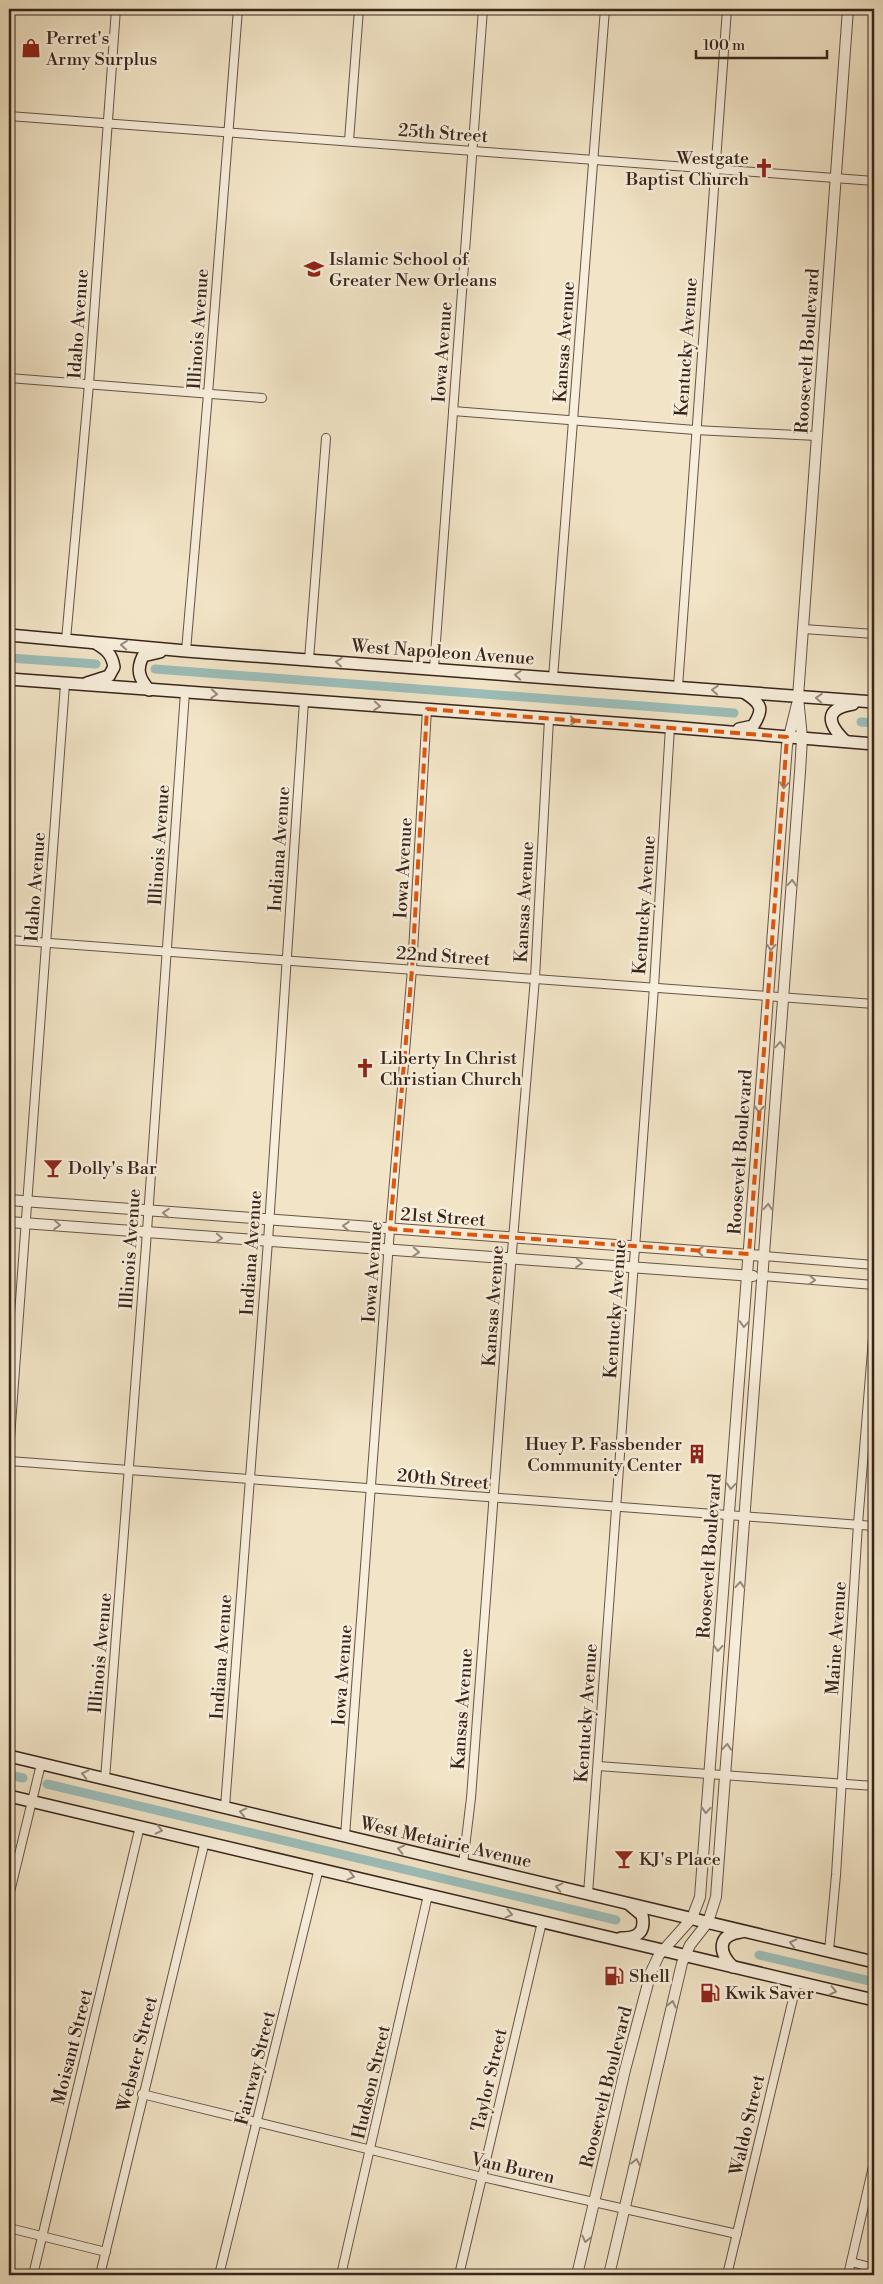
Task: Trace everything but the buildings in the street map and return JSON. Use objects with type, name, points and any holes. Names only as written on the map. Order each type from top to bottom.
[{"type":"main road","name":"West Napoleon Avenue","points":[[9,635],[186,651],[434,668],[869,702]]},
{"type":"main road","points":[[81,685],[109,676],[114,667],[112,658],[107,650],[95,643]]},
{"type":"main road","points":[[149,690],[141,680],[139,664],[143,656],[169,649]]},
{"type":"main road","points":[[9,679],[670,727],[874,744]]},
{"type":"main road","points":[[727,732],[753,726],[760,716],[760,708],[756,700],[745,693]]},
{"type":"main road","points":[[845,741],[833,730],[832,715],[840,706],[869,702]]},
{"type":"main road","name":"West Metairie Avenue","points":[[9,1756],[874,1962]]},
{"type":"main road","points":[[9,1796],[874,2000]]},
{"type":"main road","points":[[611,1938],[630,1938],[639,1935],[643,1930],[642,1915],[626,1902]]},
{"type":"main road","points":[[733,1967],[724,1958],[722,1949],[724,1939],[731,1933],[746,1931]]},
{"type":"street","name":"Idaho Avenue","points":[[66,640],[89,384],[116,9]]},
{"type":"street","name":"Illinois Avenue","points":[[186,651],[238,9]]},
{"type":"street","points":[[348,141],[359,9]]},
{"type":"street","name":"Iowa Avenue","points":[[434,668],[471,150],[483,9]]},
{"type":"street","name":"Kansas Avenue","points":[[553,678],[605,9]]},
{"type":"street","name":"Kentucky Avenue","points":[[678,688],[695,430],[727,9]]},
{"type":"street","name":"Roosevelt Boulevard","points":[[578,2275],[634,2034],[654,1964],[662,1951],[692,1918],[698,1908],[700,1897],[787,736],[798,696],[804,629],[848,9]]},
{"type":"street","name":"25th Street","points":[[9,116],[874,181]]},
{"type":"street","points":[[9,378],[262,398]]},
{"type":"street","points":[[453,411],[695,430],[817,436]]},
{"type":"street","points":[[309,660],[326,438]]},
{"type":"street","points":[[804,629],[874,634]]},
{"type":"street","name":"Idaho Avenue","points":[[9,1452],[65,684]]},
{"type":"street","name":"Illinois Avenue","points":[[105,1778],[147,1232],[185,692]]},
{"type":"street","name":"Roosevelt Boulevard","points":[[609,2275],[684,1956],[708,1922],[716,1898],[746,1517],[802,738],[798,696]]},
{"type":"street","name":"Indiana Avenue","points":[[224,1807],[268,1241],[304,701]]},
{"type":"street","name":"Iowa Avenue","points":[[345,1836],[390,1229],[412,969],[427,710]]},
{"type":"street","name":"Kansas Avenue","points":[[463,1864],[471,1798],[513,1239],[535,978],[550,719]]},
{"type":"street","name":"Kentucky Avenue","points":[[588,1894],[654,987],[670,727]]},
{"type":"street","name":"22nd Street","points":[[9,940],[874,1004]]},
{"type":"street","name":"21st Street","points":[[9,1200],[513,1239],[749,1254],[874,1266]]},
{"type":"street","name":"21st Street","points":[[9,1222],[874,1285]]},
{"type":"street","name":"Maine Avenue","points":[[829,1951],[836,1875],[858,1524],[874,1326]]},
{"type":"street","name":"20th Street","points":[[9,1461],[874,1526]]},
{"type":"street","points":[[9,1896],[41,1764]]},
{"type":"street","points":[[598,1766],[874,1786]]},
{"type":"street","name":"Moisant Street","points":[[33,2275],[140,1826]]},
{"type":"street","name":"Webster Street","points":[[100,2275],[142,2094],[205,1841]]},
{"type":"street","name":"Fairway Street","points":[[219,2275],[319,1868]]},
{"type":"street","name":"Hudson Street","points":[[341,2275],[428,1895]]},
{"type":"street","name":"Taylor Street","points":[[459,2275],[542,1922]]},
{"type":"street","name":"Waldo Street","points":[[727,2275],[797,1982]]},
{"type":"street","name":"Van Buren","points":[[142,2094],[482,2177],[737,2234]]},
{"type":"street","points":[[848,2275],[874,2162]]},
{"type":"street","points":[[9,2228],[106,2252]]},
{"type":"street","points":[[851,2262],[874,2268]]},
{"type":"highlighted area","points":[[427,709],[787,737],[749,1254],[390,1229],[412,969]]},
{"type":"waterway","points":[[9,658],[96,664]]},
{"type":"waterway","points":[[155,669],[734,713]]},
{"type":"waterway","points":[[861,722],[874,723]]},
{"type":"waterway","points":[[9,1775],[23,1778]]},
{"type":"waterway","points":[[47,1784],[616,1920]]},
{"type":"waterway","points":[[759,1955],[874,1982]]},
{"type":"place","name":"Perret's Army Surplus","points":[[31,48]]},
{"type":"place","name":"Westgate Baptist Church","points":[[764,168]]},
{"type":"place","name":"Islamic School of Greater New Orleans","points":[[314,269]]},
{"type":"place","name":"Liberty In Christ Christian Church","points":[[365,1068]]},
{"type":"place","name":"Dolly's Bar","points":[[53,1168]]},
{"type":"place","name":"Huey P. Fassbender Community Center","points":[[697,1454]]},
{"type":"place","name":"KJ's Place","points":[[624,1859]]},
{"type":"place","name":"Shell","points":[[614,1976]]},
{"type":"place","name":"Kwik Saver","points":[[710,1993]]}]
